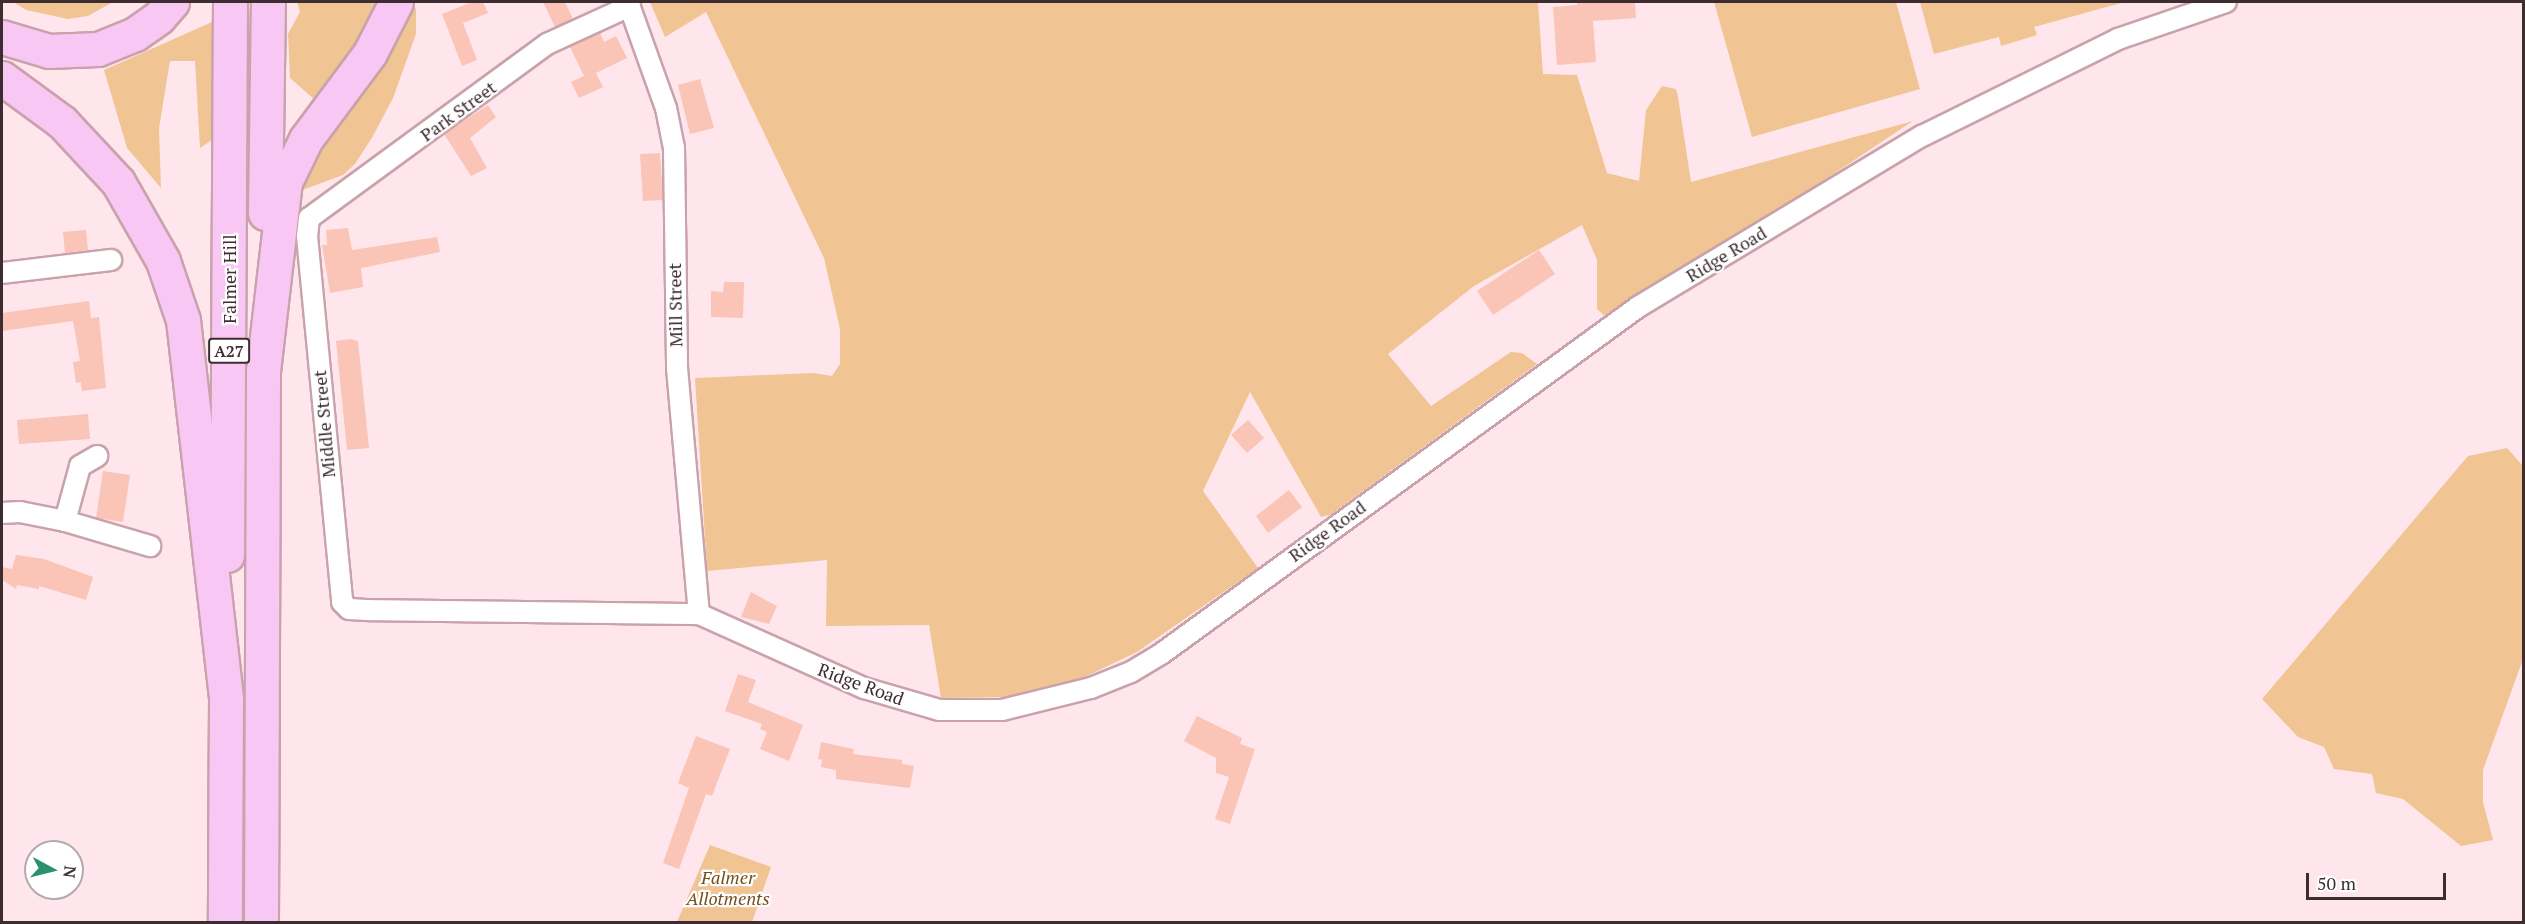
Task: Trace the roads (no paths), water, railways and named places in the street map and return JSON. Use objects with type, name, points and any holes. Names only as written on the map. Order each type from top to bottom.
[{"type":"highway","points":[[2,37],[49,51],[98,49],[135,34],[159,17],[172,2]]},
{"type":"highway","name":"Falmer Hill","points":[[226,700],[230,2]]},
{"type":"highway","name":"Falmer Hill","points":[[263,370],[268,2]]},
{"type":"highway","name":"A27","points":[[261,922],[263,370],[285,182],[306,139],[370,53],[396,2]]},
{"type":"highway","name":"A27","points":[[2,78],[48,110],[100,159],[127,194],[164,261],[183,320],[190,364],[226,700],[225,922]]},
{"type":"street","name":"Ridge Road","points":[[349,609],[699,614],[834,677],[939,710],[1002,710],[1058,699],[1131,672],[1190,635],[1427,458],[1638,307],[1922,136],[2118,39],[2226,2]]},
{"type":"street","name":"Mill Street","points":[[629,4],[666,108],[674,148],[677,368],[699,614]]},
{"type":"street","name":"Park Street","points":[[307,236],[312,214],[387,163],[547,44],[629,4]]},
{"type":"street","name":"Middle Street","points":[[307,236],[339,592],[349,609]]},
{"type":"street","points":[[2,273],[111,260]]},
{"type":"street","points":[[65,521],[80,466],[97,456]]},
{"type":"street","points":[[2,513],[20,512],[65,521],[150,546]]},
{"type":"park label","name":"Falmer Allotments","points":[[728,888]]}]
